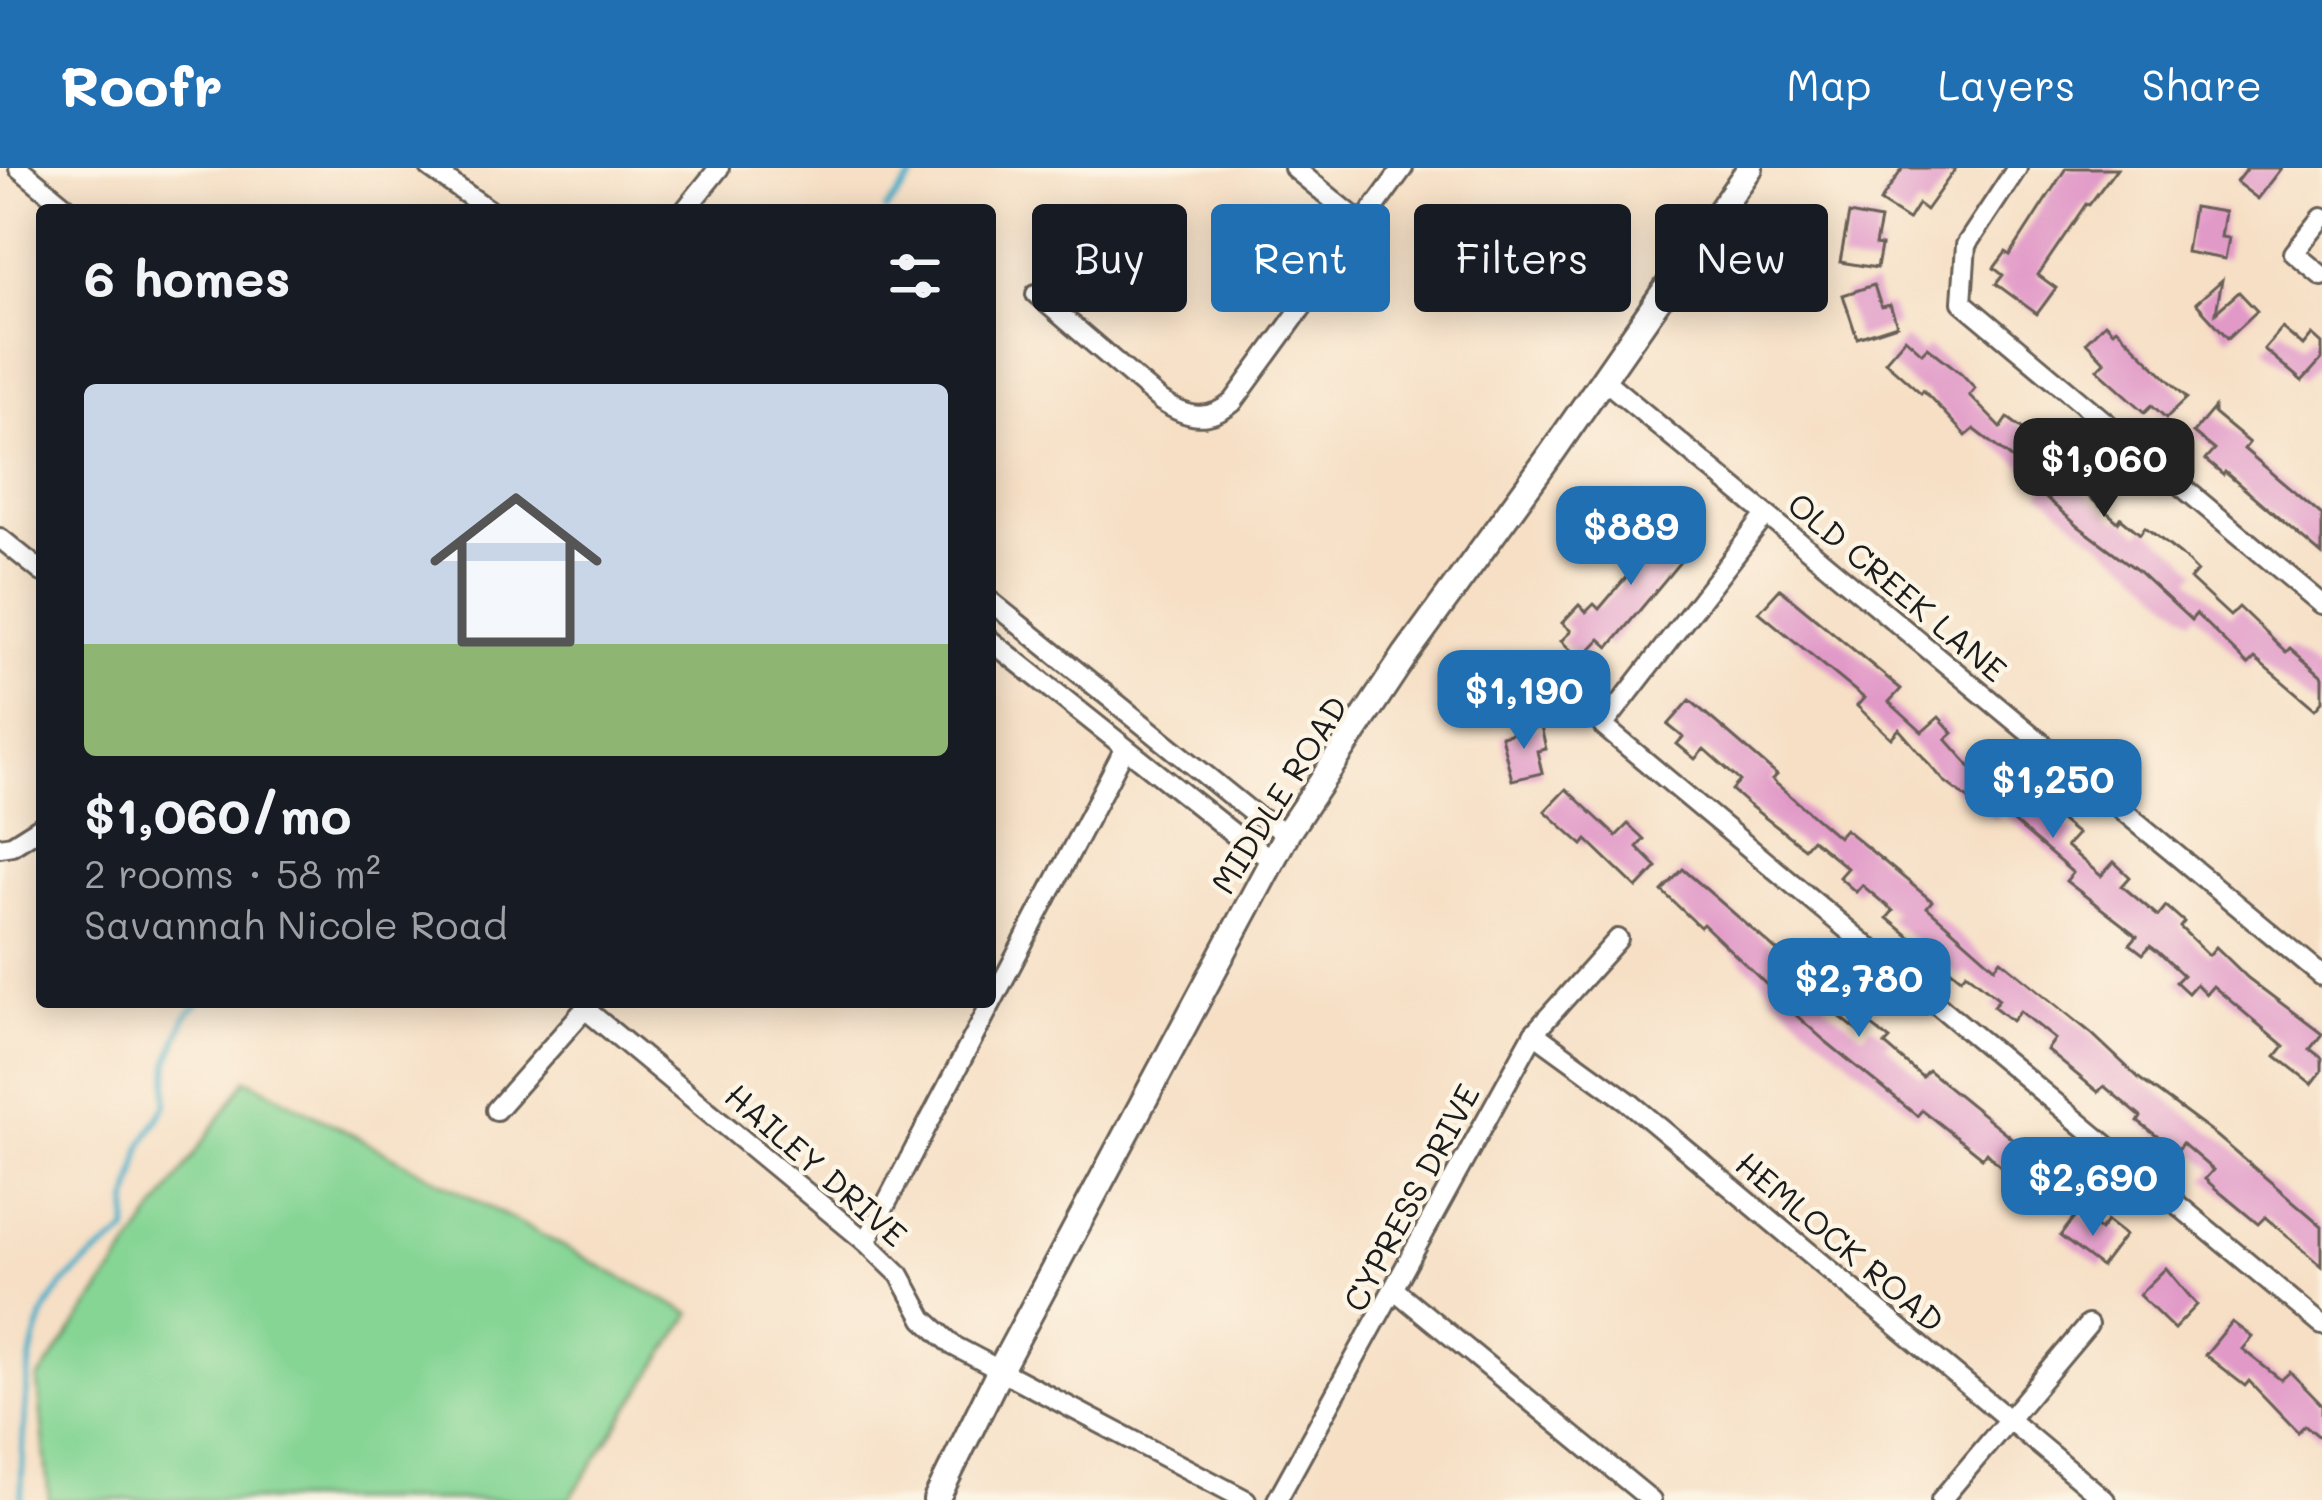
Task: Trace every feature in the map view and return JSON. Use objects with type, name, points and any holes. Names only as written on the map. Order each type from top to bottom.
[{"type":"main road","name":"MIDDLE ROAD","points":[[936,1500],[1271,859],[1406,654],[1750,168]]},
{"type":"street","points":[[20,168],[63,204]]},
{"type":"street","points":[[430,168],[481,204]]},
{"type":"street","points":[[690,204],[719,168]]},
{"type":"street","points":[[1294,168],[1338,204]]},
{"type":"street","points":[[1374,204],[1403,168]]},
{"type":"street","points":[[2017,168],[1966,245],[1962,302],[2322,604]]},
{"type":"street","points":[[2322,218],[2294,253],[2322,276]]},
{"type":"street","points":[[1057,312],[1161,401],[1184,416],[1205,417],[1234,401],[1297,312]]},
{"type":"street","name":"OLD CREEK LANE","points":[[1603,379],[2322,976]]},
{"type":"street","points":[[1766,515],[1603,726],[2322,1325]]},
{"type":"street","points":[[0,538],[36,567]]},
{"type":"street","points":[[996,606],[1256,816],[1287,833]]},
{"type":"street","points":[[996,645],[1271,859]]},
{"type":"street","points":[[996,994],[1125,748]]},
{"type":"street","points":[[0,848],[36,830]]},
{"type":"street","name":"CYPRESS DRIVE","points":[[1277,1500],[1534,1034],[1618,939]]},
{"type":"street","points":[[496,1110],[585,1008]]},
{"type":"street","name":"HAILEY DRIVE","points":[[592,1008],[866,1241],[900,1275],[924,1319],[954,1346],[1001,1368]]},
{"type":"street","points":[[866,1241],[988,1008]]},
{"type":"street","name":"HEMLOCK ROAD","points":[[1534,1034],[1629,1102],[2105,1500]]},
{"type":"street","points":[[1396,1290],[1651,1500]]},
{"type":"street","points":[[1941,1500],[2088,1325]]},
{"type":"street","points":[[1001,1368],[1246,1500]]},
{"type":"green space","points":[[247,1079],[691,1314],[569,1500],[49,1500],[38,1380]]},
{"type":"building","points":[[1903,168],[1956,168],[1926,210],[1918,204],[1908,220],[1880,202]]},
{"type":"building","points":[[2066,168],[2117,168],[2038,275],[2056,288],[2037,314],[1996,284],[2003,275],[1994,268],[2006,252],[2010,255]]},
{"type":"building","points":[[2247,168],[2282,168],[2258,199],[2236,182]]},
{"type":"building","points":[[2193,207],[2225,212],[2221,237],[2229,238],[2225,259],[2186,252]]},
{"type":"building","points":[[1849,214],[1880,220],[1877,268],[1840,262]]},
{"type":"building","points":[[2222,280],[2216,312],[2239,292],[2257,311],[2228,338],[2196,303]]},
{"type":"building","points":[[1874,285],[1881,307],[1890,305],[1897,325],[1857,338],[1843,295]]},
{"type":"building","points":[[2105,323],[2113,331],[2116,328],[2187,398],[2166,418],[2152,405],[2145,412],[2097,369],[2105,362],[2086,342]]},
{"type":"building","points":[[2282,328],[2303,346],[2312,335],[2322,344],[2322,359],[2302,381],[2264,349]]},
{"type":"building","points":[[1905,338],[1922,353],[1928,347],[1961,373],[1975,388],[1969,395],[2001,428],[2008,418],[2086,478],[2078,487],[2118,522],[2121,518],[2140,534],[2145,527],[2181,555],[2197,571],[2190,579],[2230,616],[2239,607],[2286,652],[2290,648],[2322,676],[2322,701],[2315,709],[2255,658],[2248,665],[2196,614],[2191,620],[2137,570],[2078,526],[2040,493],[2047,485],[1974,429],[1966,436],[1923,390],[1921,393],[1885,361]]},
{"type":"building","points":[[2214,408],[2214,414],[2249,443],[2244,449],[2322,515],[2322,555],[2205,460],[2214,450],[2193,433]]},
{"type":"building","points":[[1671,509],[1695,530],[1683,544],[1690,550],[1609,647],[1600,639],[1581,659],[1561,641],[1571,631],[1562,623],[1579,605],[1586,612],[1594,604],[1599,609],[1651,548],[1642,541]]},
{"type":"building","points":[[1780,589],[1901,689],[1889,702],[1922,732],[1939,717],[1953,733],[1946,739],[1977,774],[1988,759],[2007,774],[2001,782],[2037,811],[2042,805],[2077,834],[2066,846],[2101,876],[2114,862],[2130,877],[2122,886],[2158,916],[2166,906],[2209,955],[2216,947],[2248,978],[2322,1034],[2310,1049],[2322,1058],[2322,1071],[2312,1084],[2276,1056],[2284,1046],[2213,986],[2206,994],[2196,984],[2188,993],[2176,982],[2183,975],[2158,952],[2150,946],[2143,954],[2130,944],[2137,936],[2066,881],[2073,873],[2001,811],[1995,819],[1944,781],[1899,729],[1891,738],[1857,706],[1864,698],[1759,612]]},
{"type":"building","points":[[1533,658],[1561,676],[1552,690],[1560,694],[1546,716],[1510,693]]},
{"type":"building","points":[[1690,700],[1777,775],[1772,780],[1838,837],[1845,829],[1932,901],[1927,907],[1995,967],[2001,960],[2322,1226],[2322,1266],[2265,1217],[2258,1224],[2222,1194],[2205,1179],[2213,1170],[2182,1143],[2177,1151],[2138,1122],[2141,1117],[2104,1086],[2098,1092],[2047,1050],[2055,1039],[2020,1011],[2012,1021],[1993,1006],[1999,999],[1966,972],[1961,978],[1887,918],[1893,911],[1862,885],[1856,892],[1839,877],[1847,868],[1812,839],[1804,848],[1749,805],[1732,790],[1740,781],[1704,749],[1695,759],[1677,744],[1683,737],[1668,725]]},
{"type":"building","points":[[1541,727],[1546,749],[1537,751],[1542,773],[1512,780],[1501,736]]},
{"type":"building","points":[[1566,789],[1616,836],[1628,824],[1644,839],[1637,847],[1657,867],[1637,888],[1587,840],[1583,845],[1545,811]]},
{"type":"building","points":[[1683,869],[1830,997],[1824,1004],[1863,1035],[1871,1025],[1890,1040],[1885,1045],[1922,1077],[1928,1070],[2058,1182],[2038,1203],[1986,1152],[1982,1158],[1922,1110],[1917,1116],[1824,1040],[1662,891]]},
{"type":"building","points":[[2078,1213],[2100,1230],[2107,1221],[2125,1235],[2101,1267],[2060,1236]]},
{"type":"building","points":[[2166,1268],[2197,1305],[2174,1329],[2139,1295]]},
{"type":"building","points":[[2232,1322],[2252,1337],[2242,1349],[2281,1380],[2290,1372],[2322,1405],[2322,1439],[2305,1425],[2298,1432],[2249,1381],[2245,1386],[2205,1355]]},
{"type":"waterway","points":[[891,204],[920,168]]},
{"type":"waterway","points":[[21,1500],[28,1382],[43,1316],[68,1279],[127,1232],[142,1144],[167,1104],[169,1061],[185,1018],[194,1008]]}]
